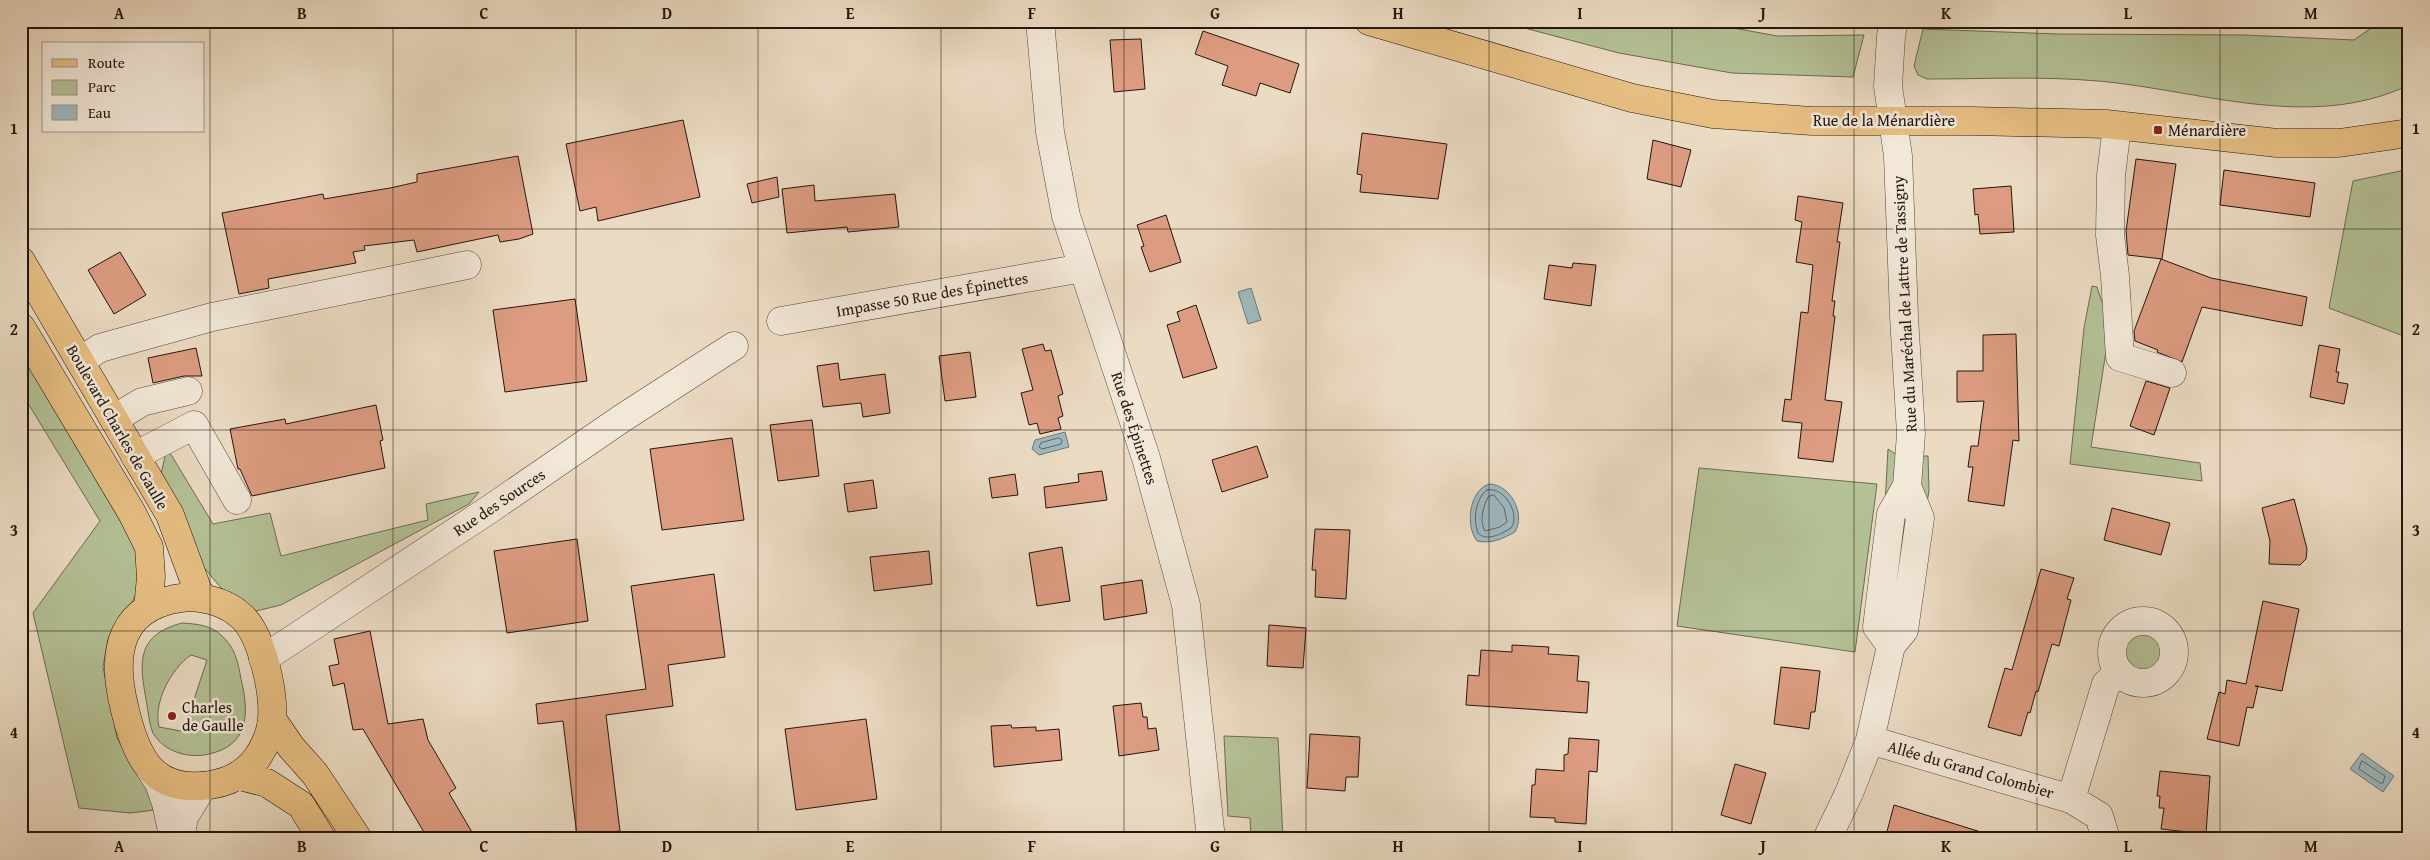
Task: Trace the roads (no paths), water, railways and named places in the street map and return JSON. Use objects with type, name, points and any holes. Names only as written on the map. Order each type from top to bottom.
[{"type":"main road","name":"Rue de la Ménardière","points":[[1369,21],[1641,100],[1713,114],[1812,121],[1893,122],[1972,120],[2117,126],[2277,143],[2340,143],[2409,134]]},
{"type":"main road","name":"Boulevard Charles de Gaulle","points":[[21,261],[170,515],[198,592],[204,598]]},
{"type":"main road","name":"Boulevard Charles de Gaulle","points":[[21,327],[132,513],[149,547],[151,577],[148,608]]},
{"type":"main road","points":[[173,598],[204,598],[223,604],[241,616],[250,626],[263,659],[270,690],[272,719],[263,749],[240,776],[203,786],[173,784],[150,769],[132,740],[118,669],[120,651],[128,627],[148,608],[173,598]]},
{"type":"main road","points":[[272,719],[291,747],[315,774],[358,839]]},
{"type":"main road","points":[[240,776],[267,783],[301,805],[322,839]]},
{"type":"street","name":"Rue des Épinettes","points":[[1040,21],[1050,132],[1066,216],[1146,458],[1186,605],[1211,839]]},
{"type":"street","name":"Rue du Maréchal de Lattre de Tassigny","points":[[1827,839],[1849,793],[1870,740],[1891,646],[1877,627],[1891,514],[1907,486],[1911,434],[1898,156],[1888,86],[1891,36],[1894,21]]},
{"type":"street","points":[[2117,126],[2111,176],[2110,235],[2116,276],[2120,357],[2172,373]]},
{"type":"street","points":[[80,361],[100,348],[212,317],[467,265]]},
{"type":"street","name":"Impasse 50 Rue des Épinettes","points":[[781,321],[1082,268]]},
{"type":"street","name":"Rue des Sources","points":[[263,659],[482,514],[621,419],[734,346]]},
{"type":"street","points":[[114,419],[142,402],[188,391]]},
{"type":"street","points":[[135,456],[194,425],[237,500]]},
{"type":"street","name":"Allée du Grand Colombier","points":[[2071,798],[2106,684],[2120,672]]},
{"type":"street","name":"Allée du Grand Colombier","points":[[1870,740],[2071,798],[2099,816],[2106,839]]},
{"type":"street","points":[[150,769],[166,803],[174,839]]},
{"type":"street","points":[[180,839],[184,817],[203,786]]},
{"type":"water","points":[[1251,288],[1261,320],[1248,324],[1238,292]]},
{"type":"water","points":[[1065,432],[1069,447],[1039,455],[1032,449],[1035,440]]},
{"type":"water","points":[[1490,484],[1504,489],[1510,495],[1517,509],[1518,525],[1515,532],[1501,539],[1487,542],[1477,541],[1473,534],[1470,518],[1473,500],[1483,487]]},
{"type":"water","points":[[2362,753],[2394,776],[2383,792],[2350,769]]},
{"type":"place","name":"Ménardière","points":[[2158,130]]},
{"type":"place","name":"Charles de Gaulle","points":[[172,716]]}]
